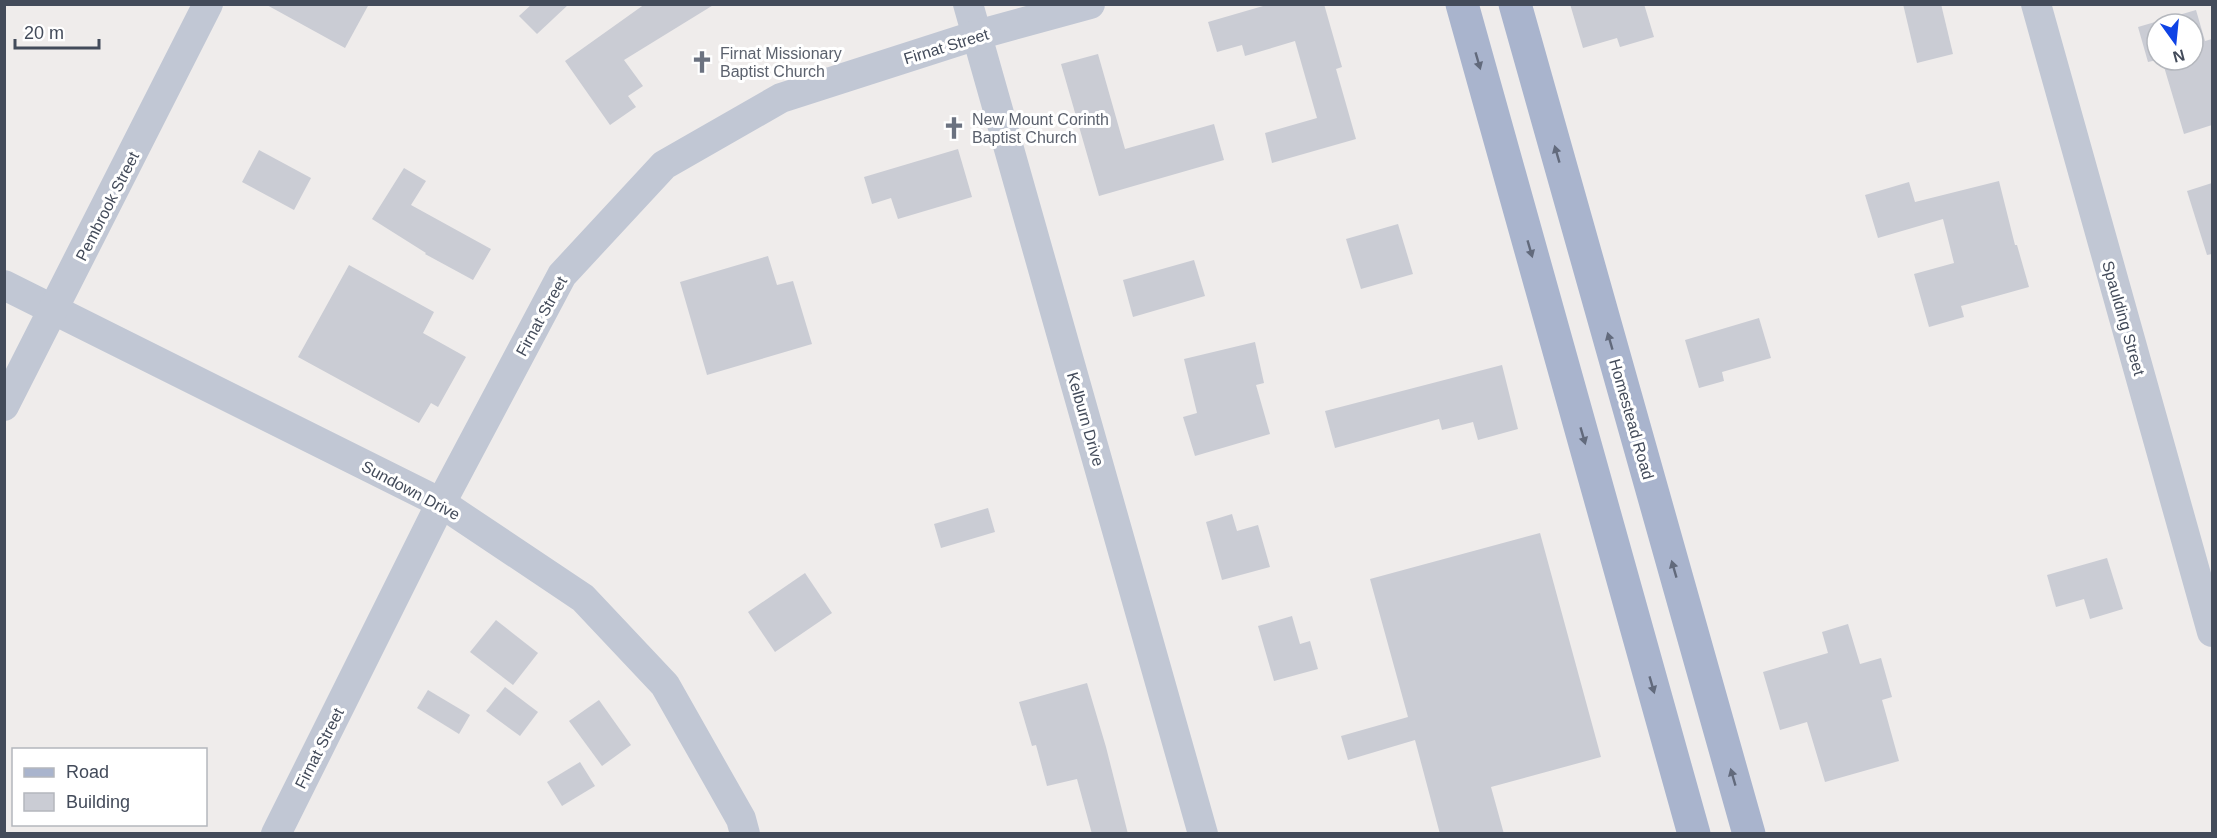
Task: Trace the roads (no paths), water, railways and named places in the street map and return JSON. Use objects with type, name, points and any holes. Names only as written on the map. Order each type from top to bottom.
[{"type":"main road","points":[[1462,4],[1694,834]]},
{"type":"main road","name":"Homestead Road","points":[[1515,4],[1749,834]]},
{"type":"main road","points":[[1639,639],[1688,618]]},
{"type":"street","name":"Pembrook Street","points":[[4,406],[208,4]]},
{"type":"street","name":"Kelburn Drive","points":[[968,4],[1203,834]]},
{"type":"street","name":"Firnat Street","points":[[276,834],[441,503],[562,275],[664,165],[781,98],[977,35],[1090,4]]},
{"type":"street","name":"Spaulding Street","points":[[2036,4],[2212,632]]},
{"type":"street","name":"Sundown Drive","points":[[4,285],[441,503],[583,598],[665,685],[741,819],[745,834]]},
{"type":"place","name":"Firnat Missionary Baptist Church","points":[[702,62]]},
{"type":"place","name":"New Mount Corinth Baptist Church","points":[[954,128]]}]
